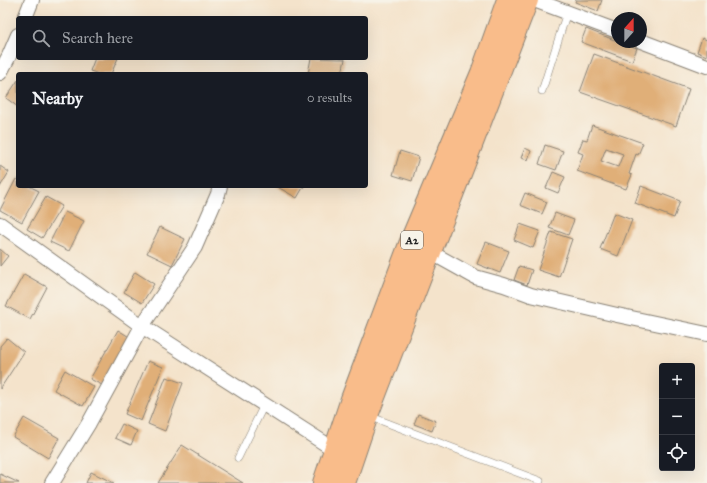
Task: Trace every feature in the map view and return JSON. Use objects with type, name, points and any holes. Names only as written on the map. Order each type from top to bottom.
[{"type":"highway","name":"A2","points":[[324,483],[352,399],[412,239],[482,73],[508,0]]},
{"type":"highway","name":"A2","points":[[344,483],[367,415],[527,0]]},
{"type":"street","points":[[26,16],[32,0]]},
{"type":"street","points":[[534,0],[611,29]]},
{"type":"street","points":[[0,73],[10,56],[16,40]]},
{"type":"street","points":[[647,43],[707,66]]},
{"type":"street","points":[[52,483],[89,423],[142,326],[195,247],[220,188]]},
{"type":"street","points":[[0,224],[142,326],[335,450]]},
{"type":"street","points":[[430,252],[475,277],[531,294],[617,315],[707,334]]},
{"type":"lane","points":[[542,91],[567,12]]},
{"type":"lane","points":[[238,458],[264,405]]},
{"type":"lane","points":[[367,415],[540,482]]},
{"type":"building","points":[[576,0],[602,0],[598,11],[575,2]]},
{"type":"building","points":[[586,29],[611,39],[611,48],[637,48],[632,61],[581,42]]},
{"type":"building","points":[[702,38],[707,40],[707,56],[697,52]]},
{"type":"building","points":[[594,54],[689,89],[676,126],[580,92]]},
{"type":"building","points":[[94,60],[117,60],[112,72],[90,71]]},
{"type":"building","points":[[311,60],[345,60],[342,72],[308,72]]},
{"type":"building","points":[[16,83],[16,106],[6,98]]},
{"type":"building","points":[[592,125],[643,143],[638,155],[636,154],[629,174],[632,175],[626,189],[577,171],[583,154],[578,152],[583,139],[587,140]],"holes":[[[606,148],[623,154],[618,167],[601,161]]]},
{"type":"building","points":[[545,145],[563,151],[556,170],[539,164]]},
{"type":"building","points":[[525,148],[531,151],[528,160],[521,158]]},
{"type":"building","points":[[400,151],[419,157],[412,181],[393,175]]},
{"type":"building","points":[[0,166],[9,172],[0,187]]},
{"type":"building","points":[[553,172],[565,177],[558,193],[546,188]]},
{"type":"building","points":[[16,179],[16,188],[33,188],[39,191],[22,222],[0,210]]},
{"type":"building","points":[[641,186],[680,201],[674,218],[635,203]]},
{"type":"building","points":[[280,188],[303,188],[297,198]]},
{"type":"building","points":[[525,193],[547,202],[542,214],[520,205]]},
{"type":"building","points":[[46,197],[62,206],[42,238],[27,229]]},
{"type":"building","points":[[65,212],[84,221],[69,251],[50,242]]},
{"type":"building","points":[[555,213],[574,220],[568,235],[549,228]]},
{"type":"building","points":[[614,213],[632,220],[618,256],[600,249]]},
{"type":"building","points":[[520,224],[540,231],[533,248],[514,240]]},
{"type":"building","points":[[160,227],[185,239],[172,265],[147,253]]},
{"type":"building","points":[[551,232],[572,239],[559,277],[538,270]]},
{"type":"building","points":[[486,242],[509,251],[500,273],[477,264]]},
{"type":"building","points":[[0,249],[8,256],[0,266]]},
{"type":"building","points":[[519,266],[532,270],[527,285],[514,280]]},
{"type":"building","points":[[135,272],[154,284],[142,303],[124,292]]},
{"type":"building","points":[[24,274],[47,287],[30,319],[6,306]]},
{"type":"building","points":[[118,330],[131,338],[104,386],[90,379]]},
{"type":"building","points":[[7,338],[24,352],[0,389],[0,346]]},
{"type":"building","points":[[148,361],[163,367],[141,421],[125,414]]},
{"type":"building","points":[[65,370],[94,387],[83,406],[54,390]]},
{"type":"building","points":[[166,377],[183,383],[165,431],[148,424]]},
{"type":"building","points":[[418,414],[436,421],[432,431],[414,424]]},
{"type":"building","points":[[24,418],[59,438],[48,458],[13,437]]},
{"type":"building","points":[[122,424],[137,431],[131,445],[115,438]]},
{"type":"building","points":[[182,445],[243,483],[158,483]]},
{"type":"building","points":[[91,472],[114,483],[86,483]]},
{"type":"building","points":[[0,474],[19,483],[0,483]]}]
